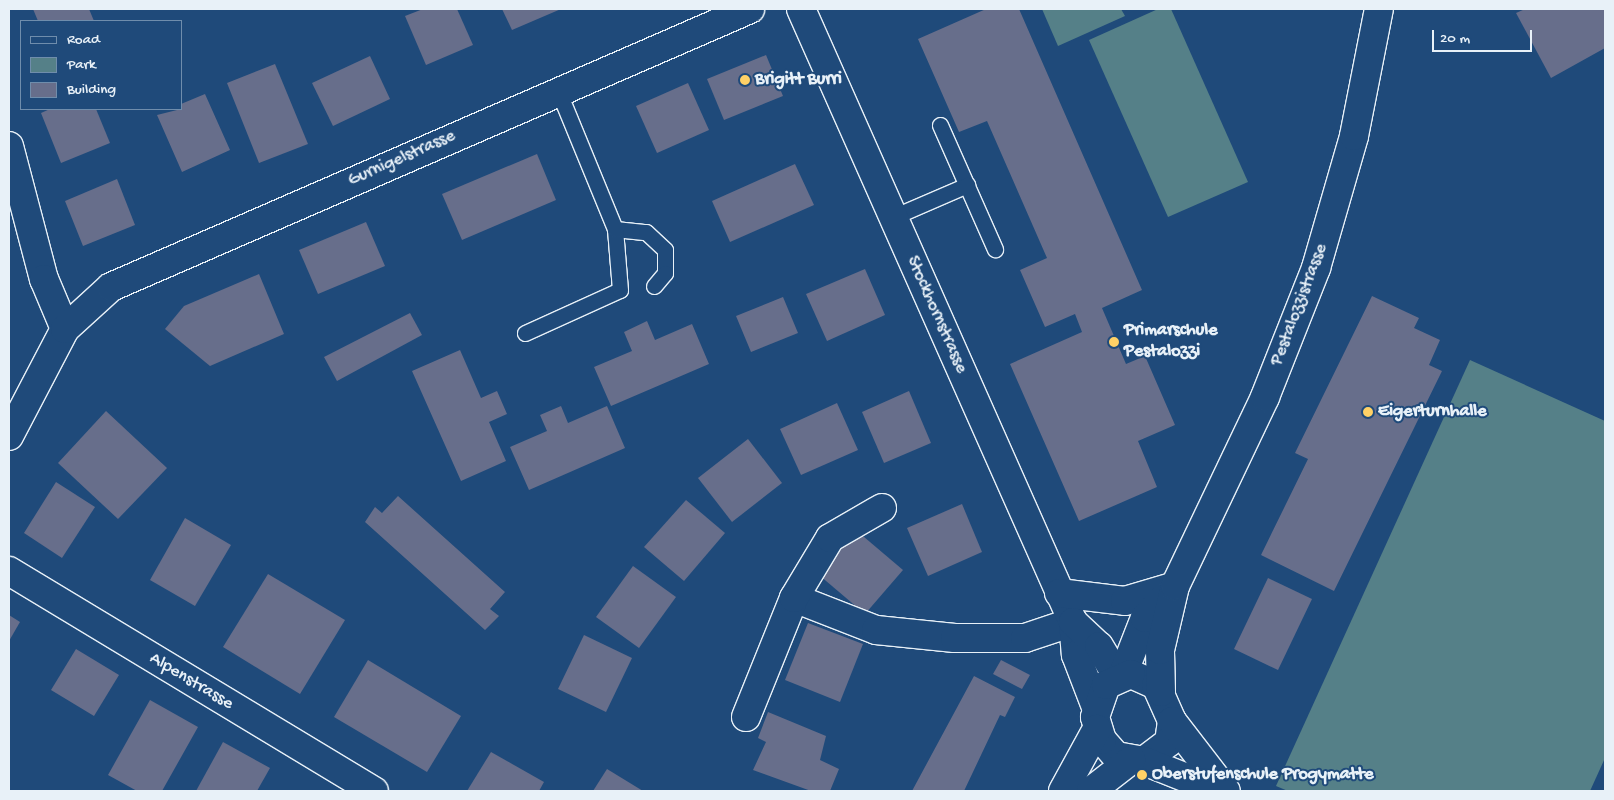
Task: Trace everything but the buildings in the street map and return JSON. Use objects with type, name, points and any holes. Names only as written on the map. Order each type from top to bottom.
[{"type":"street","name":"Gurnigelstrasse","points":[[9,436],[65,329],[111,287],[142,271],[558,90],[750,9]]},
{"type":"street","name":"Stockhornstrasse","points":[[801,9],[1073,622],[1076,654],[1096,718]]},
{"type":"street","name":"Pestalozzistrasse","points":[[1161,692],[1160,650],[1175,586],[1265,397],[1316,268],[1354,136],[1379,9]]},
{"type":"street","points":[[9,146],[44,279],[65,329]]},
{"type":"street","points":[[746,717],[794,598],[830,538],[882,508]]},
{"type":"street","name":"Alpenstrasse","points":[[9,571],[374,791]]},
{"type":"street","name":"Pestalozzistrasse","points":[[1120,675],[1145,618],[1175,586]]},
{"type":"street","points":[[1059,593],[1125,602],[1175,586]]},
{"type":"street","points":[[794,598],[876,630],[955,638],[1025,638],[1073,622]]},
{"type":"street","name":"Stockhornstrasse","points":[[1073,622],[1099,646],[1120,675]]},
{"type":"street","points":[[1063,791],[1096,718],[1102,691],[1120,675],[1142,676],[1161,692],[1172,721],[1226,791]]},
{"type":"street","points":[[1096,718],[1106,747],[1219,791]]},
{"type":"street","points":[[1092,791],[1137,760],[1164,749],[1172,721]]},
{"type":"lane","points":[[525,332],[620,290],[615,229],[558,90]]},
{"type":"lane","points":[[940,125],[995,249]]},
{"type":"lane","points":[[892,217],[967,185]]},
{"type":"lane","points":[[615,229],[646,232],[665,250],[664,273],[654,286]]},
{"type":"green space","points":[[1042,9],[1121,9],[1125,16],[1058,46]]},
{"type":"green space","points":[[1158,9],[1171,9],[1248,182],[1168,217],[1089,40]]},
{"type":"green space","points":[[1470,360],[1605,421],[1605,758],[1590,791],[1288,791],[1276,786]]},
{"type":"place","name":"Brigitt Burri","points":[[745,80]]},
{"type":"place","name":"Primarschule Pestalozzi","points":[[1114,342]]},
{"type":"place","name":"Eigerturnhalle","points":[[1368,412]]},
{"type":"place","name":"Oberstufenschule Progymatte","points":[[1142,775]]}]
